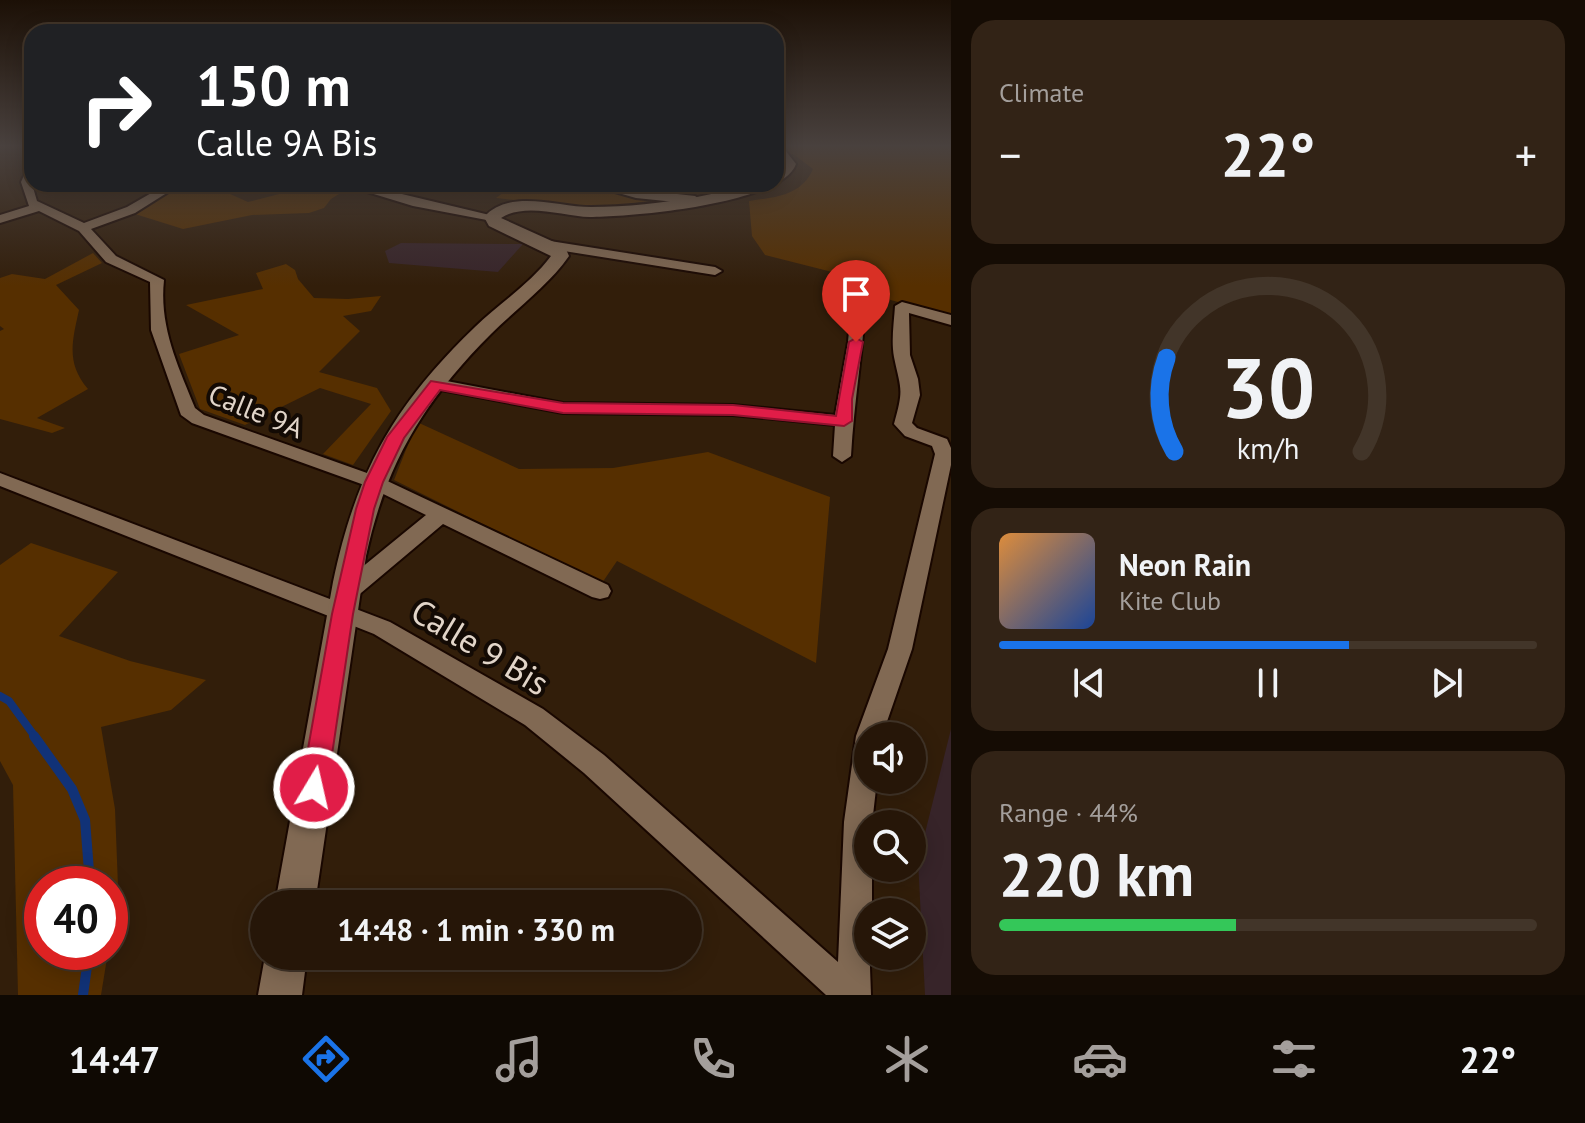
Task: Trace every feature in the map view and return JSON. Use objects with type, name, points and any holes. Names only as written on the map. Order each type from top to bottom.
[{"type":"street","points":[[28,192],[40,207]]},
{"type":"street","points":[[83,228],[131,210],[161,192]]},
{"type":"street","points":[[378,192],[492,217],[510,207],[595,212],[695,200],[730,192]]},
{"type":"street","points":[[626,192],[695,200]]},
{"type":"street","points":[[0,219],[40,207]]},
{"type":"street","name":"Calle 9A","points":[[40,207],[83,228],[111,259],[157,280],[153,311],[156,328],[187,411],[214,426],[374,482],[600,591]]},
{"type":"street","points":[[297,890],[345,603],[374,482],[396,437],[436,384],[501,311],[558,261],[559,251],[550,245],[495,223],[492,217]]},
{"type":"street","points":[[550,245],[715,271]]},
{"type":"street","points":[[842,456],[845,399],[856,342],[859,297]]},
{"type":"street","points":[[874,722],[900,649],[944,454],[940,443],[911,432],[903,424],[911,395],[910,379],[902,355],[902,306],[951,320]]},
{"type":"street","points":[[436,384],[563,408],[733,410],[844,421]]},
{"type":"street","name":"Calle 9 Bis","points":[[0,479],[345,603],[534,717],[594,764],[853,995]]},
{"type":"street","points":[[345,603],[440,515]]},
{"type":"street","points":[[853,995],[862,794]]},
{"type":"street","points":[[280,995],[284,970]]},
{"type":"shaded area","points":[[169,192],[227,192],[248,202],[285,192],[341,192],[324,208],[309,213],[252,215],[183,229],[135,214]]},
{"type":"shaded area","points":[[504,192],[694,192],[619,206],[569,206],[496,198]]},
{"type":"shaded area","points":[[951,192],[951,316],[834,285],[836,273],[765,255],[752,236],[749,201],[787,194]]},
{"type":"shaded area","points":[[401,243],[523,244],[498,272],[389,263],[385,251]]},
{"type":"shaded area","points":[[93,253],[102,263],[56,285],[79,310],[73,342],[74,361],[88,389],[37,418],[65,428],[52,433],[0,419],[0,331],[4,329],[0,326],[0,278],[12,274],[45,279]]},
{"type":"shaded area","points":[[286,264],[295,270],[298,279],[314,298],[381,296],[371,311],[343,316],[360,331],[319,372],[377,388],[391,411],[353,465],[323,454],[371,404],[320,388],[245,425],[200,409],[179,354],[239,335],[186,305],[263,289],[256,273]]},
{"type":"shaded area","points":[[417,422],[519,469],[613,468],[708,452],[830,497],[816,663],[617,561],[602,583],[394,480]]},
{"type":"shaded area","points":[[31,543],[118,572],[59,636],[130,661],[206,680],[171,710],[101,727],[115,809],[117,866],[24,866],[24,970],[105,970],[101,995],[18,995],[13,785],[0,761],[0,565]]},
{"type":"shaded area","points":[[951,729],[951,995],[925,995],[926,898],[920,898],[919,882],[926,882],[926,829]]},
{"type":"waterway","points":[[0,696],[9,701],[36,738]]},
{"type":"waterway","points":[[34,736],[72,789],[85,820],[89,866]]},
{"type":"waterway","points":[[83,995],[86,970]]},
{"type":"route","points":[[314,788],[343,614],[365,509],[384,458],[436,384],[563,408],[733,410],[844,421],[856,342]]}]
